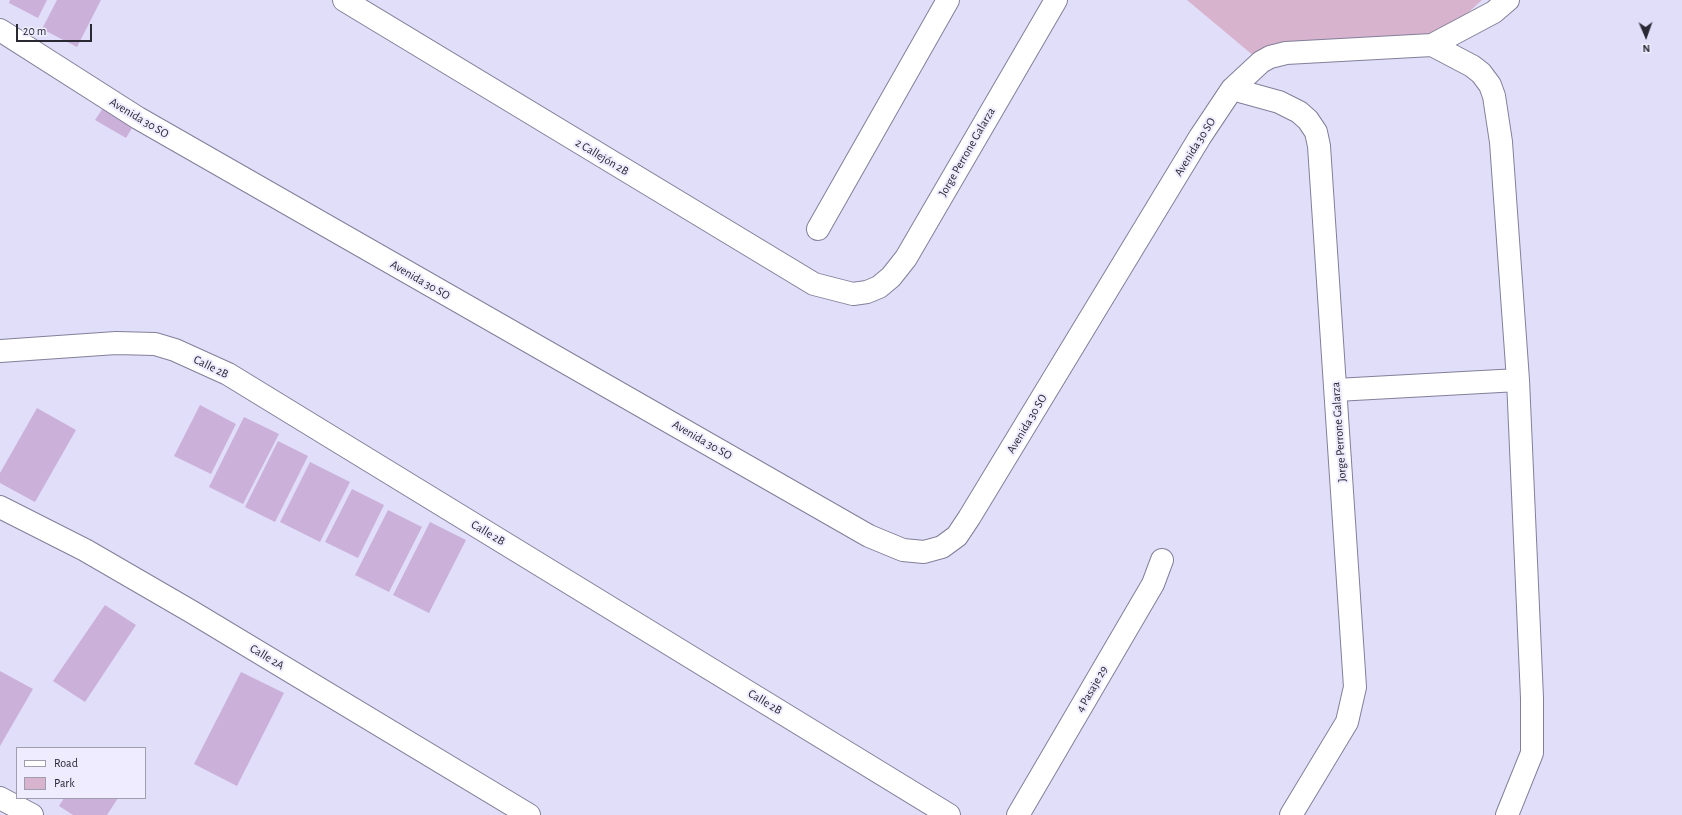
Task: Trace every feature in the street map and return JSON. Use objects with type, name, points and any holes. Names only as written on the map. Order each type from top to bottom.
[{"type":"street","name":"2 Callejón 2B","points":[[344,0],[814,284],[847,293],[867,292]]},
{"type":"street","points":[[818,229],[948,0]]},
{"type":"street","name":"Jorge Perrone Galarza","points":[[867,292],[879,287],[891,277],[906,258],[1056,0]]},
{"type":"street","points":[[1432,45],[1494,12],[1508,0]]},
{"type":"street","name":"Avenida 30 SO","points":[[0,30],[138,118],[855,528],[903,550],[924,552],[942,547],[957,536],[970,518],[1200,137],[1232,89],[1260,62],[1270,57],[1286,53],[1432,45]]},
{"type":"street","points":[[1432,45],[1472,66],[1481,73],[1490,85],[1494,96],[1502,142],[1518,380],[1532,698],[1532,753],[1507,815]]},
{"type":"street","name":"Jorge Perrone Galarza","points":[[1232,89],[1279,102],[1299,112],[1308,120],[1316,132],[1320,146],[1355,687],[1347,722],[1291,815]]},
{"type":"street","name":"Calle 2B","points":[[0,351],[116,343],[155,344],[175,350],[228,374],[949,815]]},
{"type":"street","points":[[1336,390],[1518,380]]},
{"type":"street","name":"Calle 2A","points":[[0,507],[84,550],[192,612],[529,815]]},
{"type":"street","name":"4 Pasaje 29","points":[[1018,815],[1154,584],[1162,560]]},
{"type":"street","points":[[0,798],[32,815]]},
{"type":"green space","points":[[1187,0],[1482,0],[1432,45],[1261,62]]},
{"type":"building","points":[[10,0],[47,0],[38,18],[9,3]]},
{"type":"building","points":[[57,0],[101,0],[77,47],[42,29]]},
{"type":"building","points":[[105,105],[135,123],[126,138],[95,120]]},
{"type":"building","points":[[200,405],[236,424],[211,474],[174,456]]},
{"type":"building","points":[[37,408],[76,430],[35,502],[0,483],[0,473]]},
{"type":"building","points":[[244,417],[279,434],[243,504],[209,487]]},
{"type":"building","points":[[278,441],[308,456],[275,522],[245,507]]},
{"type":"building","points":[[310,462],[350,482],[320,542],[280,522]]},
{"type":"building","points":[[352,489],[384,505],[358,558],[325,542]]},
{"type":"building","points":[[388,510],[422,527],[389,592],[355,575]]},
{"type":"building","points":[[430,522],[466,540],[429,613],[393,595]]},
{"type":"building","points":[[105,605],[136,625],[85,702],[53,681]]},
{"type":"building","points":[[0,671],[33,689],[0,746]]},
{"type":"building","points":[[241,672],[284,693],[237,786],[194,764]]},
{"type":"building","points":[[63,799],[117,799],[107,815],[73,815],[59,806]]}]
